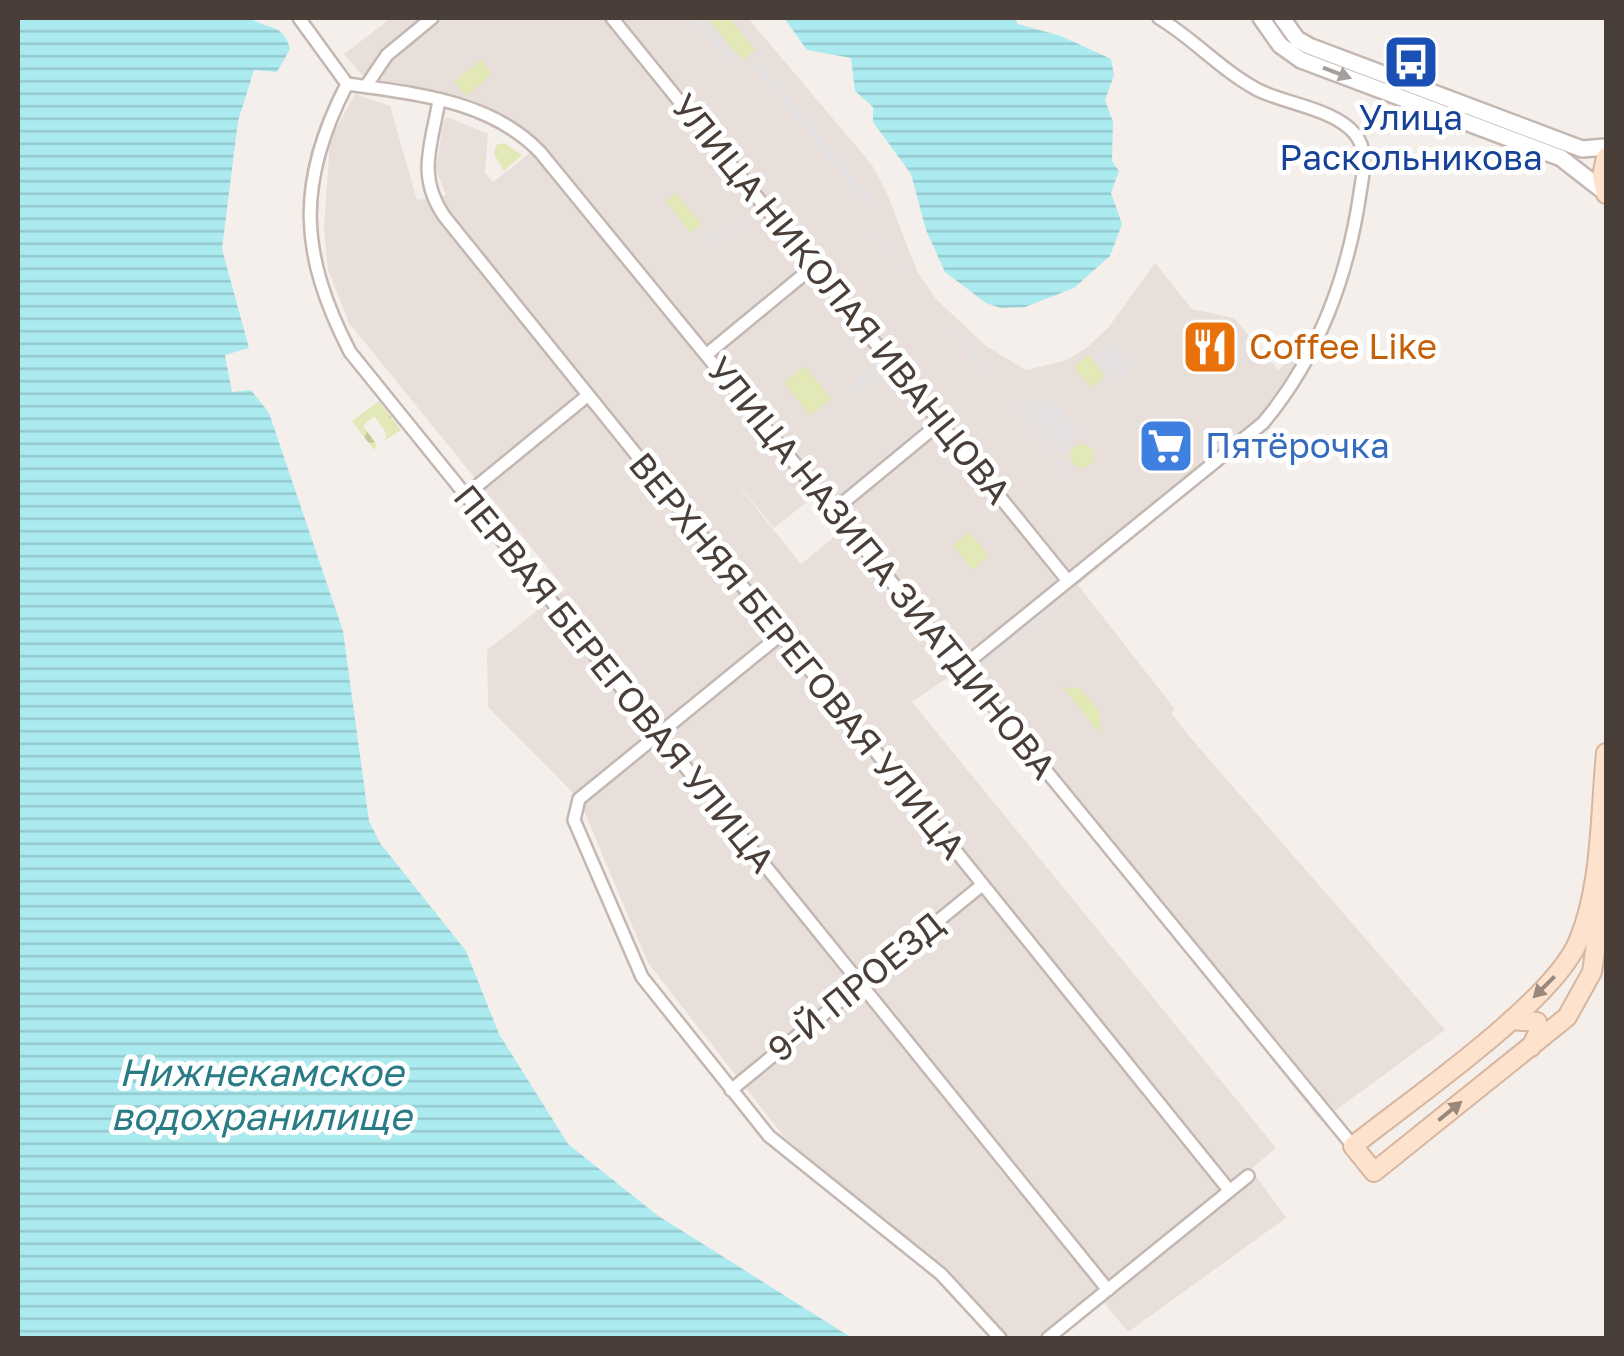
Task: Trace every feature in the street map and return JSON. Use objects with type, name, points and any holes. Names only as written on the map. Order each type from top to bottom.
[{"type":"main road","points":[[1606,157],[1602,176],[1606,193]]},
{"type":"main road","points":[[1606,754],[1589,903],[1577,945],[1554,979],[1511,1020],[1353,1146],[1374,1172],[1567,1017],[1592,972],[1606,875]]},
{"type":"main road","points":[[1511,1020],[1538,1022],[1540,1031],[1530,1047]]},
{"type":"street","points":[[300,18],[348,84]]},
{"type":"street","points":[[366,86],[386,55],[432,18]]},
{"type":"street","name":"УЛИЦА НИКОЛАЯ ИВАНЦОВА","points":[[612,18],[1068,581]]},
{"type":"street","points":[[962,668],[1228,451],[1278,405],[1328,314],[1349,256],[1364,153],[1357,136],[1344,124],[1257,89],[1159,18]]},
{"type":"street","points":[[1261,18],[1280,45],[1301,60],[1561,158],[1606,193]]},
{"type":"street","points":[[1282,18],[1297,39],[1309,46],[1582,149],[1606,147]]},
{"type":"street","name":"УЛИЦА НАЗИПА ЗИАТДИНОВА","points":[[348,84],[439,100],[495,117],[532,144],[1353,1146]]},
{"type":"street","name":"ПЕРВАЯ БЕРЕГОВАЯ УЛИЦА","points":[[348,84],[326,127],[311,181],[309,226],[318,280],[350,352],[1108,1290]]},
{"type":"street","name":"ВЕРХНЯЯ БЕРЕГОВАЯ УЛИЦА","points":[[439,100],[426,163],[434,200],[492,280],[1229,1190]]},
{"type":"street","points":[[706,355],[814,266]]},
{"type":"street","points":[[466,495],[587,396]]},
{"type":"street","points":[[833,511],[941,422]]},
{"type":"street","points":[[779,636],[579,799],[574,820],[642,977],[731,1090],[783,1152],[940,1274],[1000,1338]]},
{"type":"street","name":"9-Й ПРОЕЗД","points":[[731,1090],[982,885]]},
{"type":"street","points":[[1048,1338],[1248,1176]]},
{"type":"shaded area","points":[[391,18],[748,18],[872,165],[917,271],[936,299],[986,346],[1026,370],[1067,360],[1086,348],[1108,328],[1155,263],[1192,309],[1234,318],[1278,370],[1302,349],[1323,313],[1349,235],[1360,174],[1357,145],[1342,128],[1257,94],[1181,40],[1187,31],[1262,87],[1344,117],[1361,135],[1368,162],[1353,257],[1334,313],[1281,408],[1257,435],[1078,585],[1174,708],[1172,714],[1189,736],[1445,1030],[1321,1121],[817,494],[774,528],[718,460],[801,564],[839,533],[952,675],[912,702],[1276,1148],[1251,1169],[1286,1218],[1128,1332],[1097,1294],[1043,1338],[1007,1338],[953,1277],[785,1138],[648,963],[579,799],[488,707],[487,650],[565,589],[349,323],[328,270],[324,228],[330,140],[355,94],[390,106],[417,200],[446,195],[436,170],[443,122],[448,117],[488,134],[485,173],[493,182],[540,145],[518,125],[472,100],[378,83],[360,73],[344,54]]},
{"type":"shaded area","points":[[691,18],[701,18],[739,65],[733,70]]},
{"type":"shaded area","points":[[759,60],[877,205],[871,211],[753,66]]},
{"type":"shaded area","points":[[751,212],[755,217],[715,250],[700,232],[707,226],[718,239]]},
{"type":"shaded area","points":[[871,225],[911,274],[906,278],[867,229]]},
{"type":"shaded area","points":[[794,270],[798,275],[719,340],[715,335]]},
{"type":"shaded area","points":[[953,326],[998,381],[993,385],[948,329]]},
{"type":"shaded area","points":[[1113,341],[1135,367],[1116,383],[1095,356]]},
{"type":"shaded area","points":[[879,362],[887,372],[855,397],[847,387]]},
{"type":"shaded area","points":[[1052,397],[1081,434],[1059,451],[1021,404],[1040,399],[1044,404]]},
{"type":"shaded area","points":[[1012,399],[1076,479],[1072,483],[1007,403]]},
{"type":"shaded area","points":[[921,425],[925,430],[845,495],[841,490]]},
{"type":"shaded area","points":[[1061,595],[1065,600],[985,665],[981,660]]},
{"type":"green space","points":[[707,18],[729,18],[755,50],[742,60]]},
{"type":"green space","points":[[481,60],[492,74],[466,96],[454,82]]},
{"type":"green space","points":[[504,143],[522,155],[504,171],[494,154],[496,145]]},
{"type":"green space","points":[[676,193],[701,224],[691,233],[666,202]]},
{"type":"green space","points":[[1088,355],[1105,376],[1091,388],[1074,367]]},
{"type":"green space","points":[[805,366],[831,399],[810,416],[784,383]]},
{"type":"green space","points":[[379,401],[401,430],[384,441],[387,434],[374,416],[363,426],[377,445],[374,450],[352,421]]},
{"type":"green space","points":[[1082,444],[1091,447],[1091,465],[1082,468],[1073,465],[1070,456],[1073,447]]},
{"type":"green space","points":[[969,532],[989,556],[972,570],[953,545]]},
{"type":"green space","points":[[1062,687],[1081,689],[1100,712],[1101,735]]},
{"type":"water","name":"Нижнекамское водохранилище","points":[[18,18],[249,18],[274,28],[288,41],[290,49],[277,72],[254,70],[238,121],[222,249],[249,348],[225,355],[232,392],[251,390],[269,413],[343,631],[369,821],[380,843],[466,951],[499,1034],[568,1144],[657,1215],[852,1338],[18,1338]]},
{"type":"water","points":[[784,18],[1015,18],[1018,24],[1061,36],[1111,59],[1114,75],[1105,100],[1113,122],[1112,161],[1119,171],[1111,193],[1122,224],[1110,256],[1074,288],[1025,307],[1001,308],[986,303],[945,272],[926,230],[911,174],[873,122],[873,107],[855,91],[851,58],[807,50]]},
{"type":"place","name":"Улица Раскольникова","points":[[1411,62]]},
{"type":"place","name":"Coffee Like","points":[[1210,347]]},
{"type":"place","name":"Пятёрочка","points":[[1166,446]]}]
